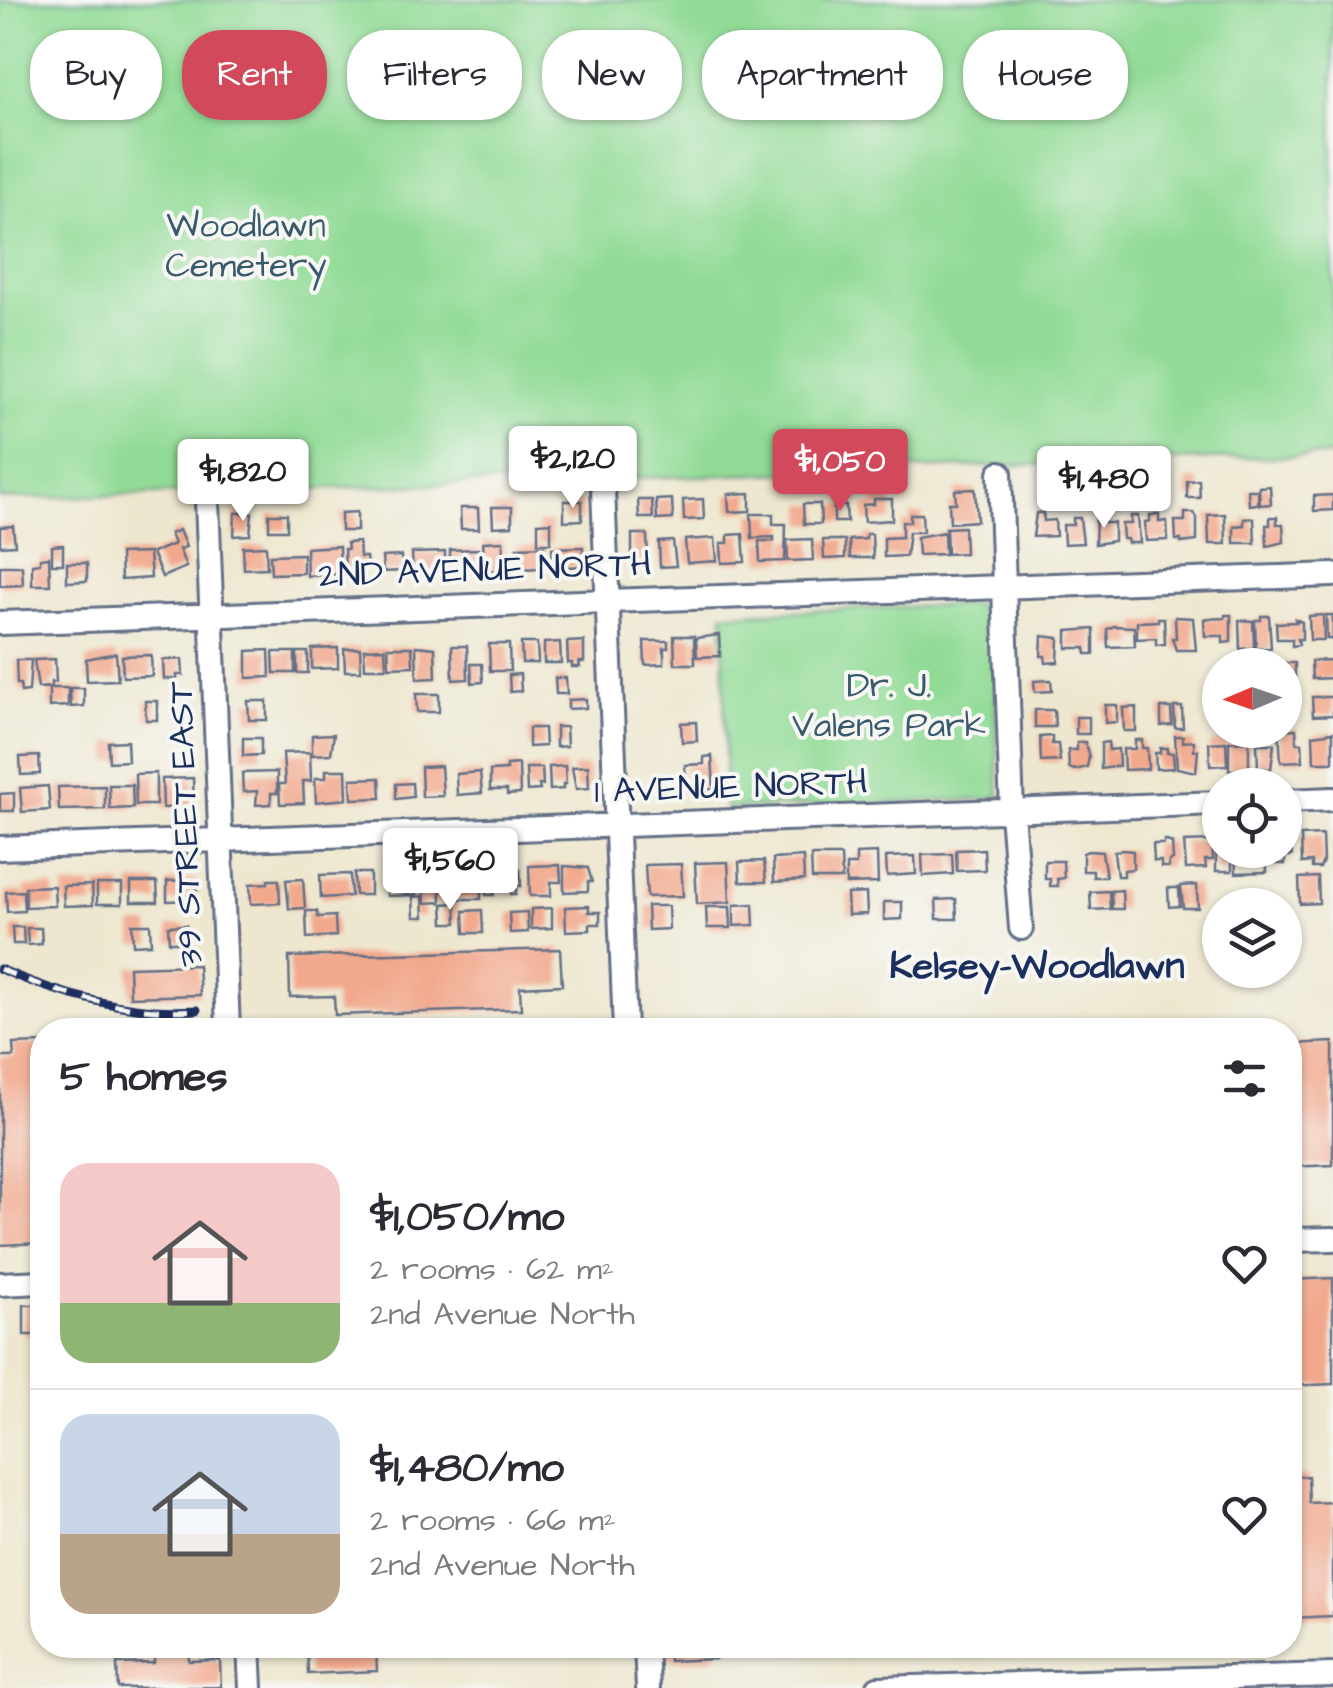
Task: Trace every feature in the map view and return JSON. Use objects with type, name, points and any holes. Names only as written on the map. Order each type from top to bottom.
[{"type":"street","points":[[1000,473],[1012,812],[1021,928]]},
{"type":"street","points":[[603,489],[625,1018]]},
{"type":"street","name":"39 STREET EAST","points":[[207,501],[228,1018]]},
{"type":"street","name":"2ND AVENUE NORTH","points":[[0,623],[1333,575]]},
{"type":"street","points":[[1302,800],[1333,799]]},
{"type":"street","name":"1 AVENUE NORTH","points":[[1,848],[1202,804]]},
{"type":"street","points":[[1302,1240],[1333,1239]]},
{"type":"street","points":[[0,1284],[30,1283]]},
{"type":"street","points":[[250,1658],[251,1688]]},
{"type":"street","points":[[647,1658],[648,1688]]},
{"type":"street","points":[[878,1688],[1333,1675]]},
{"type":"green space","name":"Woodlawn Cemetery","points":[[0,0],[1333,0],[1333,455],[0,499]]},
{"type":"green space","name":"Dr. J. Valens Park","points":[[988,606],[992,613],[999,796],[726,809],[723,614]]},
{"type":"building","points":[[1199,480],[1200,498],[1187,498],[1187,481]]},
{"type":"building","points":[[1102,482],[1103,500],[1088,501],[1087,489],[1086,499],[1075,499],[1074,483]]},
{"type":"building","points":[[1270,486],[1271,504],[1260,505],[1259,487]]},
{"type":"building","points":[[1153,487],[1154,503],[1143,503],[1143,488]]},
{"type":"building","points":[[975,489],[977,521],[950,523],[949,503],[956,503],[955,490]]},
{"type":"building","points":[[1248,490],[1258,490],[1258,504],[1249,505]]},
{"type":"building","points":[[750,493],[750,511],[729,512],[728,494]]},
{"type":"building","points":[[1333,495],[1333,510],[1314,511],[1314,496]]},
{"type":"building","points":[[672,499],[673,519],[657,520],[656,500]]},
{"type":"building","points":[[703,499],[704,519],[684,520],[683,500]]},
{"type":"building","points":[[874,499],[892,499],[892,520],[864,522],[863,505],[874,504]]},
{"type":"building","points":[[638,500],[652,500],[653,518],[639,518]]},
{"type":"building","points":[[564,501],[582,501],[582,520],[564,521]]},
{"type":"building","points":[[803,504],[820,504],[821,524],[804,524]]},
{"type":"building","points":[[834,505],[846,505],[847,522],[834,522]]},
{"type":"building","points":[[492,507],[512,507],[512,526],[493,527]]},
{"type":"building","points":[[460,508],[478,508],[479,529],[461,529]]},
{"type":"building","points":[[357,512],[357,531],[341,531],[341,513]]},
{"type":"building","points":[[235,513],[252,513],[250,535],[234,536]]},
{"type":"building","points":[[1036,513],[1043,513],[1044,521],[1055,520],[1056,536],[1033,537]]},
{"type":"building","points":[[1185,513],[1194,513],[1197,518],[1197,541],[1176,540],[1175,521],[1185,521]]},
{"type":"building","points":[[269,514],[287,514],[287,530],[269,530]]},
{"type":"building","points":[[751,514],[773,514],[773,524],[786,524],[785,561],[760,562],[759,541],[774,541],[774,537],[752,538]]},
{"type":"building","points":[[910,514],[922,514],[923,532],[909,532],[906,556],[884,557],[884,538],[902,537],[902,522],[910,522]]},
{"type":"building","points":[[1225,514],[1226,544],[1209,544],[1208,515]]},
{"type":"building","points":[[1150,515],[1159,515],[1159,522],[1167,521],[1168,540],[1146,541],[1145,522],[1150,521]]},
{"type":"building","points":[[1131,516],[1138,516],[1140,543],[1123,539],[1122,524],[1131,524]]},
{"type":"building","points":[[1096,517],[1103,517],[1103,523],[1114,523],[1114,541],[1095,544]]},
{"type":"building","points":[[1270,517],[1277,517],[1277,524],[1283,524],[1284,542],[1267,546],[1266,525],[1270,525]]},
{"type":"building","points":[[1073,518],[1080,518],[1083,543],[1064,544],[1063,525],[1073,525]]},
{"type":"building","points":[[1254,518],[1255,543],[1234,543],[1234,526]]},
{"type":"building","points":[[551,522],[551,543],[538,543],[538,523]]},
{"type":"building","points":[[13,526],[15,545],[0,546],[0,527]]},
{"type":"building","points":[[964,527],[965,553],[947,554],[946,528]]},
{"type":"building","points":[[179,530],[186,547],[179,549],[186,567],[162,577],[152,553],[174,544],[170,534]]},
{"type":"building","points":[[944,532],[945,554],[918,555],[917,537]]},
{"type":"building","points":[[632,534],[647,534],[648,564],[632,564]]},
{"type":"building","points":[[743,534],[745,562],[722,563],[721,543],[728,543],[728,535]]},
{"type":"building","points":[[866,534],[872,534],[873,558],[850,558],[849,540],[866,539]]},
{"type":"building","points":[[715,538],[717,561],[687,563],[685,540]]},
{"type":"building","points":[[812,539],[813,560],[788,561],[787,540]]},
{"type":"building","points":[[823,540],[845,540],[845,558],[824,559]]},
{"type":"building","points":[[503,541],[505,570],[485,571],[483,542]]},
{"type":"building","points":[[673,541],[676,566],[660,567],[659,542]]},
{"type":"building","points":[[359,542],[360,557],[366,557],[367,567],[345,569],[347,543]]},
{"type":"building","points":[[63,545],[63,564],[52,564],[52,546]]},
{"type":"building","points":[[266,546],[267,568],[244,569],[243,547]]},
{"type":"building","points":[[339,546],[340,574],[307,576],[306,548]]},
{"type":"building","points":[[544,546],[545,568],[518,569],[517,547]]},
{"type":"building","points":[[583,547],[583,566],[553,568],[552,548]]},
{"type":"building","points":[[478,549],[479,571],[450,572],[450,550]]},
{"type":"building","points":[[445,552],[445,571],[413,575],[412,553]]},
{"type":"building","points":[[149,553],[151,578],[121,580],[120,554]]},
{"type":"building","points":[[303,554],[303,573],[271,574],[270,555]]},
{"type":"building","points":[[401,556],[402,571],[383,572],[382,557]]},
{"type":"building","points":[[49,557],[50,585],[32,585],[32,564]]},
{"type":"building","points":[[67,563],[87,563],[87,581],[67,582]]},
{"type":"building","points":[[0,566],[22,566],[23,585],[0,586]]},
{"type":"building","points":[[1231,615],[1231,642],[1223,643],[1223,636],[1205,636],[1204,619]]},
{"type":"building","points":[[1323,615],[1324,640],[1310,640],[1309,616]]},
{"type":"building","points":[[1326,615],[1333,615],[1333,639],[1327,639]]},
{"type":"building","points":[[1261,616],[1269,616],[1271,648],[1256,648],[1255,620],[1261,620]]},
{"type":"building","points":[[1175,617],[1193,618],[1196,650],[1176,650],[1172,638],[1176,638]]},
{"type":"building","points":[[1164,618],[1165,644],[1156,645],[1156,638],[1137,639],[1137,622]]},
{"type":"building","points":[[1295,619],[1302,622],[1302,639],[1298,639],[1299,645],[1292,646],[1292,639],[1277,639],[1276,623],[1296,622]]},
{"type":"building","points":[[1239,620],[1253,621],[1254,648],[1240,648]]},
{"type":"building","points":[[1134,627],[1135,646],[1108,647],[1107,629]]},
{"type":"building","points":[[1094,629],[1094,654],[1086,654],[1085,648],[1067,648],[1067,631]]},
{"type":"building","points":[[719,635],[720,656],[697,657],[696,638]]},
{"type":"building","points":[[674,636],[694,636],[695,664],[675,664]]},
{"type":"building","points":[[1042,636],[1059,638],[1058,662],[1046,663],[1045,656],[1041,656]]},
{"type":"building","points":[[584,641],[584,662],[579,662],[580,667],[572,667],[568,663],[567,642]]},
{"type":"building","points":[[644,641],[668,641],[664,664],[645,665]]},
{"type":"building","points":[[560,642],[561,663],[544,663],[544,643]]},
{"type":"building","points":[[521,643],[537,643],[538,663],[522,663]]},
{"type":"building","points":[[489,644],[509,644],[510,671],[490,671]]},
{"type":"building","points":[[416,646],[435,648],[436,678],[417,679]]},
{"type":"building","points":[[452,646],[467,646],[468,679],[453,680]]},
{"type":"building","points":[[388,647],[412,647],[413,666],[389,667]]},
{"type":"building","points":[[338,648],[338,668],[312,669],[312,649]]},
{"type":"building","points":[[360,648],[361,671],[345,671],[344,649]]},
{"type":"building","points":[[385,648],[386,668],[365,668],[364,649]]},
{"type":"building","points":[[269,650],[270,677],[247,678],[247,651]]},
{"type":"building","points":[[273,652],[295,652],[295,673],[274,673]]},
{"type":"building","points":[[297,652],[308,652],[308,673],[297,673]]},
{"type":"building","points":[[116,653],[118,680],[87,681],[86,659]]},
{"type":"building","points":[[151,655],[152,676],[123,677],[122,656]]},
{"type":"building","points":[[55,659],[56,682],[51,682],[51,687],[38,688],[34,660]]},
{"type":"building","points":[[182,659],[183,675],[164,679],[163,660]]},
{"type":"building","points":[[16,660],[31,660],[29,691],[21,692],[17,684]]},
{"type":"building","points":[[1333,660],[1333,678],[1312,679],[1311,661]]},
{"type":"building","points":[[471,664],[482,664],[483,682],[472,683]]},
{"type":"building","points":[[520,674],[521,691],[510,692],[509,675]]},
{"type":"building","points":[[555,678],[566,678],[567,694],[556,694]]},
{"type":"building","points":[[1051,680],[1052,691],[1035,692],[1034,681]]},
{"type":"building","points":[[49,688],[68,688],[68,706],[49,707]]},
{"type":"building","points":[[70,688],[84,688],[84,706],[71,707]]},
{"type":"building","points":[[416,694],[439,694],[439,712],[417,712]]},
{"type":"building","points":[[1312,697],[1333,697],[1333,715],[1313,716]]},
{"type":"building","points":[[586,699],[586,708],[568,709],[568,700]]},
{"type":"building","points":[[145,701],[157,701],[157,720],[146,720]]},
{"type":"building","points":[[248,701],[267,701],[267,720],[249,720]]},
{"type":"building","points":[[1105,705],[1117,705],[1117,722],[1105,723]]},
{"type":"building","points":[[1136,707],[1136,731],[1124,731],[1123,708]]},
{"type":"building","points":[[1174,707],[1182,707],[1183,728],[1175,728]]},
{"type":"building","points":[[1161,708],[1171,708],[1172,725],[1161,726]]},
{"type":"building","points":[[1035,710],[1054,710],[1055,727],[1035,727]]},
{"type":"building","points":[[1076,717],[1089,717],[1089,734],[1076,734]]},
{"type":"building","points":[[696,722],[697,741],[682,742],[681,723]]},
{"type":"building","points":[[556,727],[566,727],[567,746],[556,747]]},
{"type":"building","points":[[529,728],[544,728],[545,746],[529,747]]},
{"type":"building","points":[[1333,732],[1333,762],[1314,762],[1313,735]]},
{"type":"building","points":[[334,734],[331,754],[312,755],[312,735]]},
{"type":"building","points":[[1052,736],[1052,744],[1058,744],[1060,761],[1041,762],[1040,737]]},
{"type":"building","points":[[1175,736],[1183,736],[1183,742],[1194,741],[1194,750],[1198,750],[1196,772],[1177,768]]},
{"type":"building","points":[[243,738],[261,738],[261,755],[243,756]]},
{"type":"building","points":[[1135,740],[1142,740],[1142,748],[1147,748],[1148,769],[1124,770],[1123,749],[1135,749]]},
{"type":"building","points":[[127,741],[128,761],[109,762],[108,742]]},
{"type":"building","points":[[1077,742],[1085,742],[1089,757],[1087,767],[1075,770],[1069,768],[1068,750],[1077,750]]},
{"type":"building","points":[[1108,742],[1109,750],[1118,749],[1119,766],[1101,769],[1101,743]]},
{"type":"building","points":[[1302,743],[1303,761],[1281,762],[1280,748],[1302,748]]},
{"type":"building","points":[[1160,748],[1173,753],[1174,768],[1156,769],[1155,753],[1160,753]]},
{"type":"building","points":[[1209,748],[1226,748],[1227,765],[1210,766]]},
{"type":"building","points":[[1229,748],[1249,748],[1249,768],[1229,768]]},
{"type":"building","points":[[1257,748],[1274,748],[1271,768],[1258,768]]},
{"type":"building","points":[[310,752],[311,781],[303,781],[304,803],[280,804],[279,784],[285,784],[283,753]]},
{"type":"building","points":[[39,756],[40,774],[21,775],[20,757]]},
{"type":"building","points":[[712,756],[714,789],[686,790],[685,765],[704,764],[704,757]]},
{"type":"building","points":[[519,764],[520,794],[490,790],[490,771],[507,770],[506,765]]},
{"type":"building","points":[[441,766],[443,796],[422,797],[421,767]]},
{"type":"building","points":[[565,766],[563,789],[550,790],[549,767]]},
{"type":"building","points":[[588,766],[589,788],[576,789],[572,767]]},
{"type":"building","points":[[526,768],[542,768],[540,790],[527,791]]},
{"type":"building","points":[[326,770],[346,770],[347,799],[316,802],[315,778],[326,778]]},
{"type":"building","points":[[277,772],[277,793],[271,793],[271,804],[256,805],[257,791],[243,792],[242,773]]},
{"type":"building","points":[[480,772],[482,793],[457,795],[456,774]]},
{"type":"building","points":[[156,773],[156,805],[136,805],[135,774]]},
{"type":"building","points":[[193,778],[194,807],[163,808],[162,779]]},
{"type":"building","points":[[380,778],[381,798],[352,799],[351,779]]},
{"type":"building","points":[[412,783],[413,797],[396,799],[396,784]]},
{"type":"building","points":[[109,785],[132,785],[133,808],[110,809]]},
{"type":"building","points":[[48,786],[50,810],[22,812],[20,788]]},
{"type":"building","points":[[105,786],[105,809],[59,810],[58,787]]},
{"type":"building","points":[[14,793],[14,811],[0,811],[0,794]]},
{"type":"building","points":[[1322,835],[1320,868],[1312,868],[1312,862],[1302,863],[1302,836]]},
{"type":"building","points":[[1164,840],[1172,843],[1173,860],[1169,867],[1154,861],[1153,844],[1164,844]]},
{"type":"building","points":[[1202,841],[1202,868],[1206,868],[1186,869],[1184,842]]},
{"type":"building","points":[[984,849],[985,870],[957,871],[956,850]]},
{"type":"building","points":[[1133,851],[1133,869],[1117,876],[1114,852]]},
{"type":"building","points":[[1102,852],[1106,877],[1093,877],[1093,871],[1083,871],[1083,853]]},
{"type":"building","points":[[877,853],[878,883],[846,884],[846,865],[856,865],[856,854]]},
{"type":"building","points":[[952,854],[953,874],[923,876],[922,855]]},
{"type":"building","points":[[811,856],[841,856],[842,879],[812,879]]},
{"type":"building","points":[[915,856],[916,874],[887,876],[886,857]]},
{"type":"building","points":[[803,857],[804,880],[774,882],[773,859]]},
{"type":"building","points":[[764,861],[766,882],[740,882],[739,862]]},
{"type":"building","points":[[1045,861],[1063,861],[1064,878],[1057,879],[1058,886],[1050,886],[1050,879],[1045,879]]},
{"type":"building","points":[[728,862],[730,902],[697,904],[695,863]]},
{"type":"building","points":[[681,864],[683,896],[647,897],[645,865]]},
{"type":"building","points":[[560,865],[561,882],[551,882],[551,896],[530,896],[529,866]]},
{"type":"building","points":[[564,866],[588,868],[592,882],[588,882],[588,891],[564,892]]},
{"type":"building","points":[[485,868],[520,870],[521,886],[516,886],[516,894],[511,894],[510,887],[494,887],[494,895],[486,895]]},
{"type":"building","points":[[1236,868],[1267,868],[1267,872],[1236,873]]},
{"type":"building","points":[[386,871],[415,873],[416,895],[387,896]]},
{"type":"building","points":[[440,872],[441,902],[425,903],[424,873]]},
{"type":"building","points":[[354,873],[370,873],[370,895],[355,895]]},
{"type":"building","points":[[350,874],[351,896],[321,898],[320,875]]},
{"type":"building","points":[[458,875],[481,875],[481,899],[459,899]]},
{"type":"building","points":[[1318,877],[1319,903],[1302,904],[1299,878]]},
{"type":"building","points":[[303,879],[305,908],[289,909],[286,880]]},
{"type":"building","points":[[196,880],[197,900],[167,901],[167,881]]},
{"type":"building","points":[[279,880],[280,903],[251,904],[250,884]]},
{"type":"building","points":[[131,882],[157,882],[158,902],[131,902]]},
{"type":"building","points":[[97,884],[122,884],[122,904],[97,904]]},
{"type":"building","points":[[92,885],[93,905],[64,906],[63,886]]},
{"type":"building","points":[[1197,885],[1198,908],[1183,908],[1181,886]]},
{"type":"building","points":[[54,886],[55,906],[26,907],[25,887]]},
{"type":"building","points":[[1168,888],[1179,888],[1180,906],[1169,907]]},
{"type":"building","points":[[1122,890],[1123,909],[1112,909],[1111,891]]},
{"type":"building","points":[[23,891],[24,911],[7,912],[6,892]]},
{"type":"building","points":[[1109,891],[1110,909],[1091,910],[1090,892]]},
{"type":"building","points":[[866,893],[867,914],[848,915],[847,894]]},
{"type":"building","points":[[423,896],[424,917],[414,917],[413,897]]},
{"type":"building","points":[[956,899],[957,919],[937,919],[936,900]]},
{"type":"building","points":[[884,902],[902,902],[902,919],[884,920]]},
{"type":"building","points":[[456,903],[457,923],[444,923],[443,904]]},
{"type":"building","points":[[753,904],[754,925],[734,926],[734,905]]},
{"type":"building","points":[[589,906],[589,912],[600,912],[600,924],[590,924],[590,930],[566,931],[565,907]]},
{"type":"building","points":[[647,906],[668,906],[669,929],[648,930]]},
{"type":"building","points":[[706,907],[730,907],[731,928],[707,928]]},
{"type":"building","points":[[552,908],[552,928],[531,929],[531,909]]},
{"type":"building","points":[[482,910],[483,933],[465,933],[464,911]]},
{"type":"building","points":[[306,911],[317,911],[318,917],[335,916],[336,936],[307,938]]},
{"type":"building","points":[[527,912],[528,932],[510,933],[509,913]]},
{"type":"building","points":[[132,924],[150,924],[151,944],[133,945]]},
{"type":"building","points":[[186,925],[188,942],[169,942],[168,926]]},
{"type":"building","points":[[12,927],[23,927],[24,944],[13,944]]},
{"type":"building","points":[[27,928],[41,928],[42,944],[28,945]]},
{"type":"building","points":[[560,949],[562,985],[520,987],[521,1009],[335,1015],[334,996],[290,997],[289,957]]},
{"type":"building","points":[[198,965],[200,995],[130,997],[129,967]]},
{"type":"building","points":[[1333,1042],[1333,1165],[1302,1166],[1302,1043]]},
{"type":"building","points":[[30,1043],[30,1244],[0,1245],[0,1057],[14,1057],[13,1044]]},
{"type":"building","points":[[1333,1278],[1333,1384],[1302,1385],[1302,1279]]},
{"type":"building","points":[[24,1305],[30,1305],[30,1335],[24,1335]]},
{"type":"building","points":[[1302,1476],[1308,1476],[1309,1503],[1333,1502],[1333,1616],[1302,1617]]},
{"type":"building","points":[[154,1658],[220,1660],[221,1687],[118,1688],[117,1664],[154,1663]]},
{"type":"building","points":[[307,1658],[376,1658],[377,1671],[308,1674]]},
{"type":"building","points":[[669,1658],[715,1659],[669,1661]]},
{"type":"railway","points":[[0,969],[96,1001],[147,1009],[197,1010]]},
{"type":"district","name":"Kelsey-Woodlawn","points":[[1037,967]]}]
